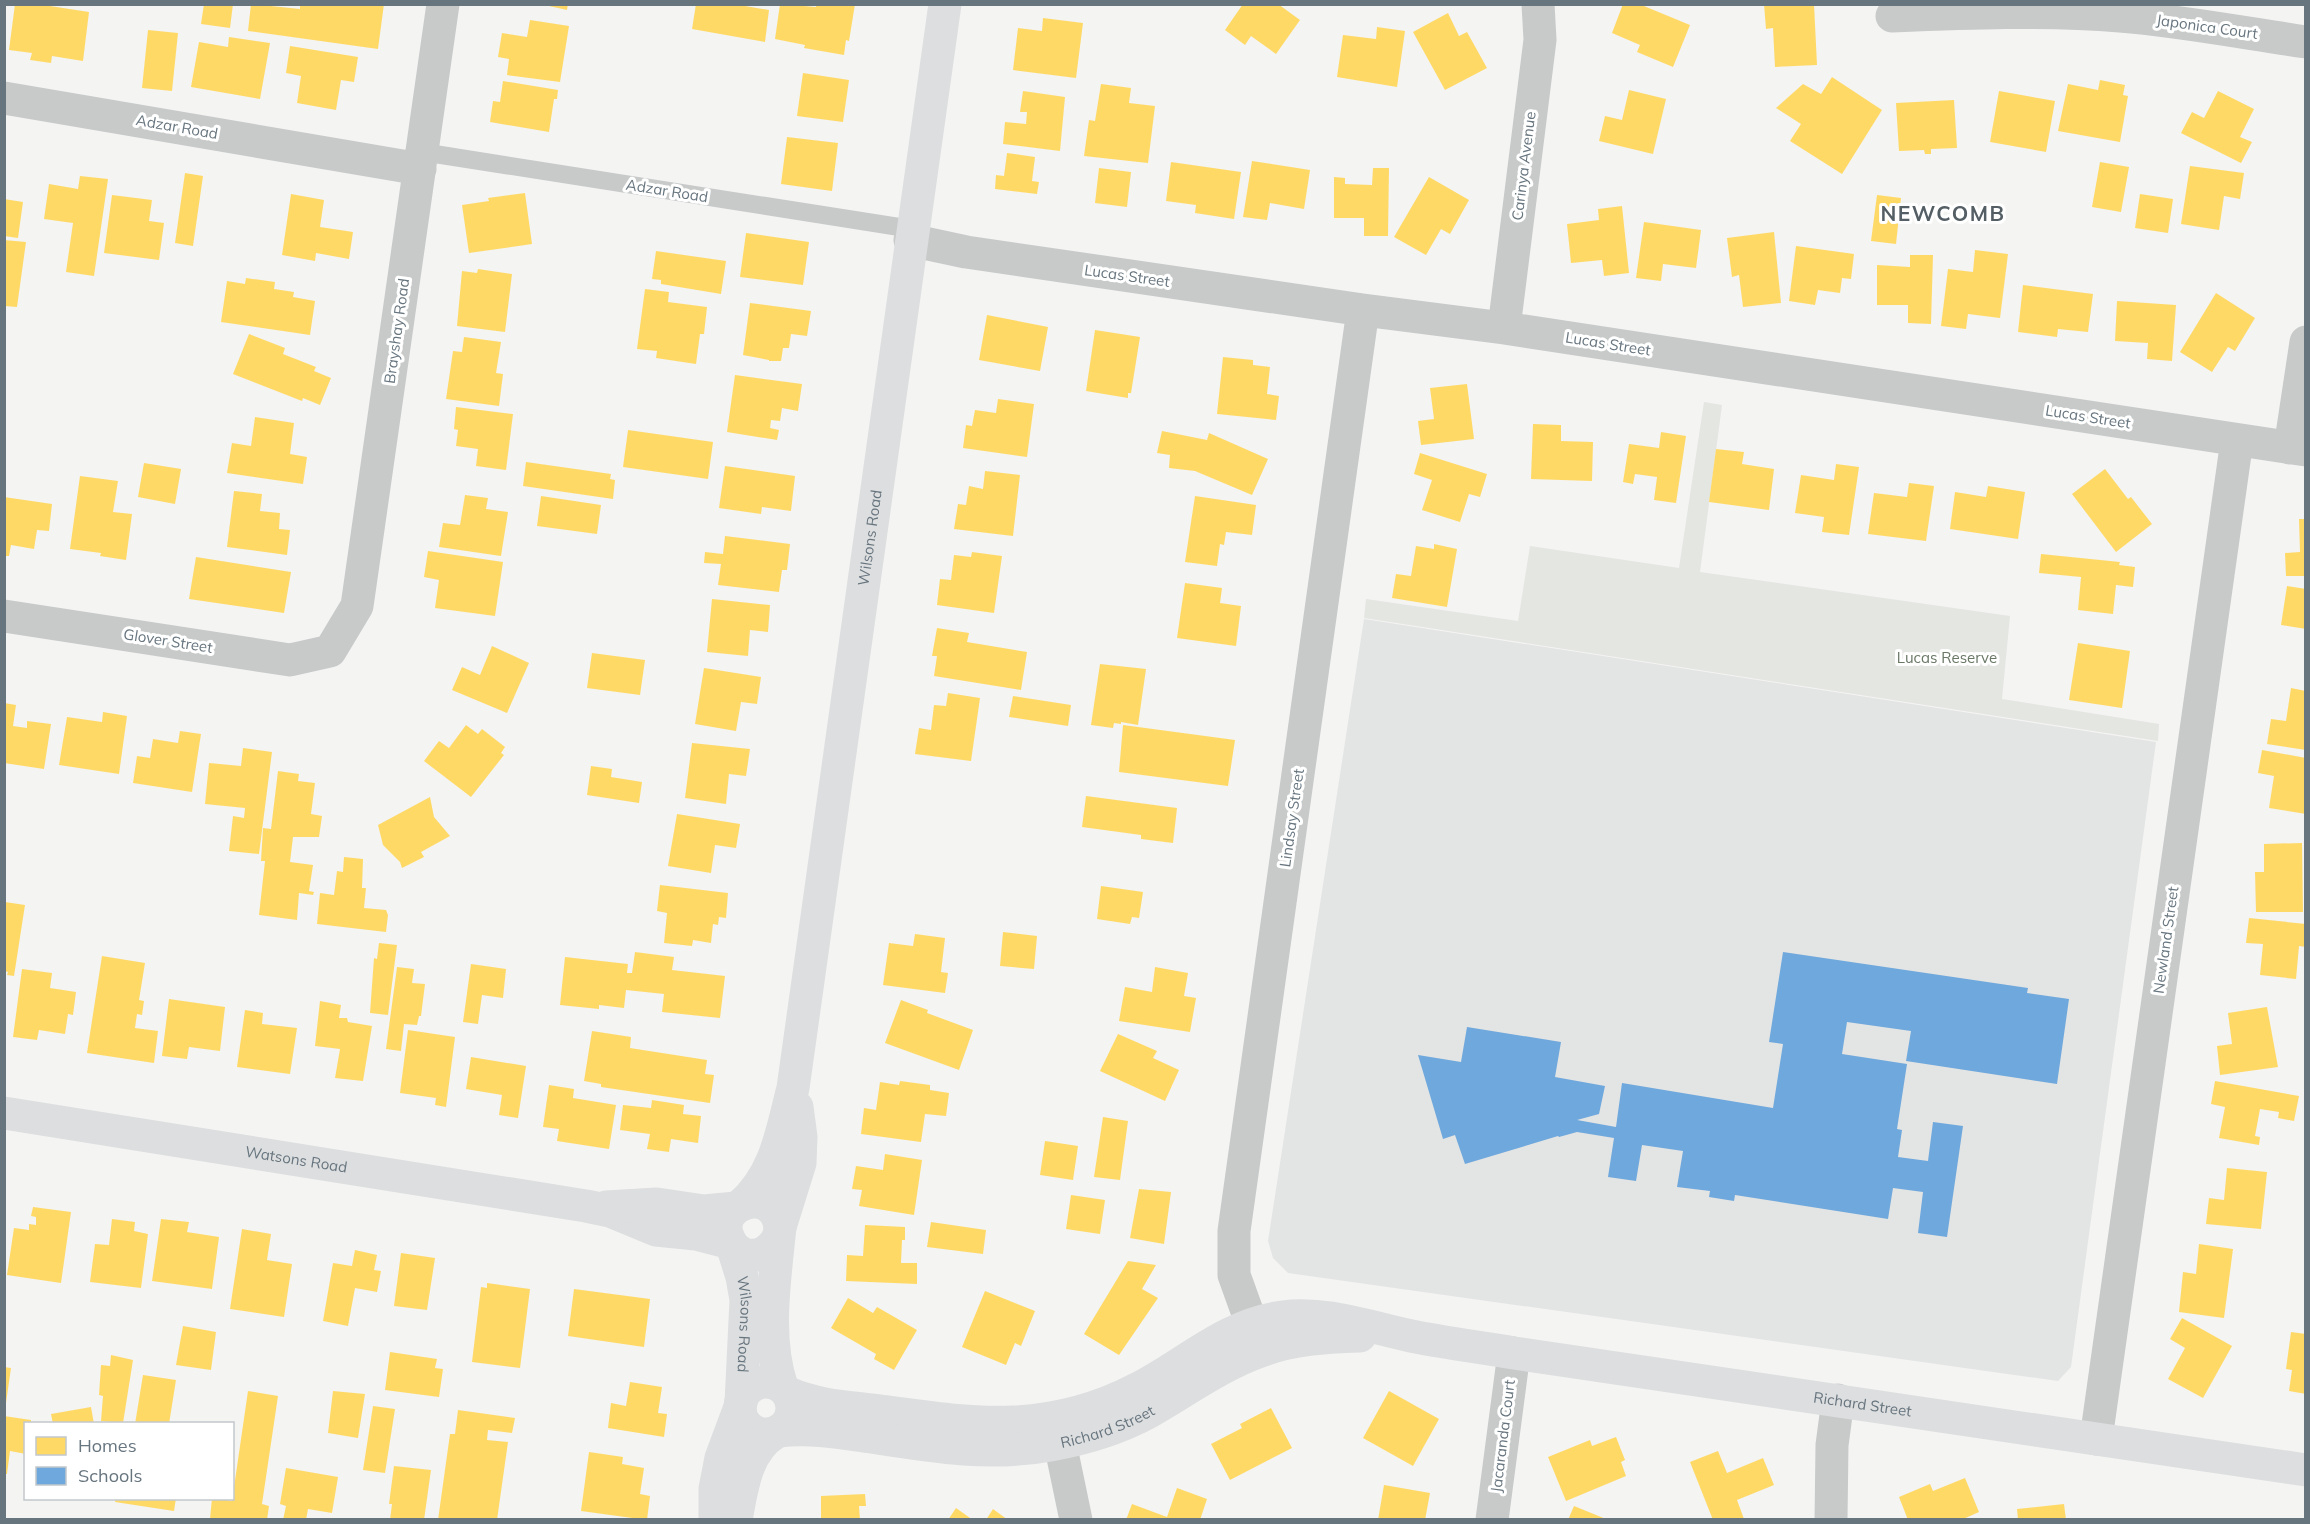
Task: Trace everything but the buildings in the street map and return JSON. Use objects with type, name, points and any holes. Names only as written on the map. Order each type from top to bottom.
[{"type":"street","name":"Brayshay Road","points":[[330,651],[357,606],[444,4]]},
{"type":"street","name":"Wilsons Road","points":[[738,1206],[757,1190],[772,1162],[795,1072],[945,4]]},
{"type":"street","name":"Carinya Avenue","points":[[1504,328],[1540,40],[1538,4]]},
{"type":"street","name":"Japonica Court","points":[[1892,16],[1965,13],[2092,14],[2162,20],[2306,42]]},
{"type":"street","name":"Adzar Road","points":[[4,98],[421,160]]},
{"type":"street","name":"Lucas Street","points":[[911,234],[966,252],[1363,310],[1504,328],[2298,449]]},
{"type":"street","name":"Lindsay Street","points":[[1257,1337],[1234,1275],[1234,1231],[1363,310]]},
{"type":"street","points":[[2298,449],[2306,342]]},
{"type":"street","name":"Newland Street","points":[[2096,1439],[2237,440]]},
{"type":"street","name":"Glover Street","points":[[4,616],[290,660],[330,651]]},
{"type":"street","name":"Wilsons Road","points":[[785,1390],[775,1362],[773,1338],[780,1231],[800,1163],[801,1137],[795,1072]]},
{"type":"street","name":"Watsons Road","points":[[4,1113],[586,1206],[610,1211],[656,1230],[696,1234],[731,1244]]},
{"type":"street","points":[[753,1202],[764,1204],[774,1211],[780,1231],[774,1246],[759,1255],[747,1255],[731,1244],[727,1234],[727,1222],[738,1206],[753,1202]]},
{"type":"street","name":"Watsons Road","points":[[586,1206],[612,1207],[657,1203],[704,1211],[738,1206]]},
{"type":"street","name":"Wilsons Road","points":[[715,1520],[715,1489],[721,1458],[740,1405],[746,1300],[742,1277],[731,1244]]},
{"type":"street","name":"Richard Street","points":[[776,1432],[821,1429],[972,1450],[1016,1449],[1057,1430],[1092,1408],[1117,1398],[1169,1385],[1216,1340],[1257,1337],[1283,1317],[1322,1317],[1421,1338],[1514,1353],[2306,1470]]},
{"type":"street","name":"Jacaranda Court","points":[[1492,1520],[1514,1353]]},
{"type":"street","points":[[736,1520],[750,1463],[761,1444],[776,1432],[789,1421],[792,1414],[793,1407],[785,1390],[770,1382],[757,1383],[746,1391],[740,1405],[741,1414],[748,1427],[760,1433],[776,1432]]},
{"type":"street","name":"Richard Street","points":[[785,1390],[816,1403],[967,1423],[1018,1422],[1057,1430]]},
{"type":"street","points":[[1831,1520],[1832,1445],[1838,1400]]},
{"type":"street","points":[[1057,1430],[1076,1520]]},
{"type":"lane","name":"Adzar Road","points":[[421,160],[911,234]]},
{"type":"shaded area","points":[[1364,619],[2156,742],[2071,1367],[2058,1381],[1288,1273],[1273,1258],[1268,1241]]},
{"type":"green space","name":"Lucas Reserve","points":[[1704,402],[1722,405],[1700,572],[2010,616],[2002,699],[2159,724],[2158,741],[1364,618],[1366,599],[1518,621],[1530,546],[1679,568]]},
{"type":"district","name":"NEWCOMB","points":[[1943,214]]}]
